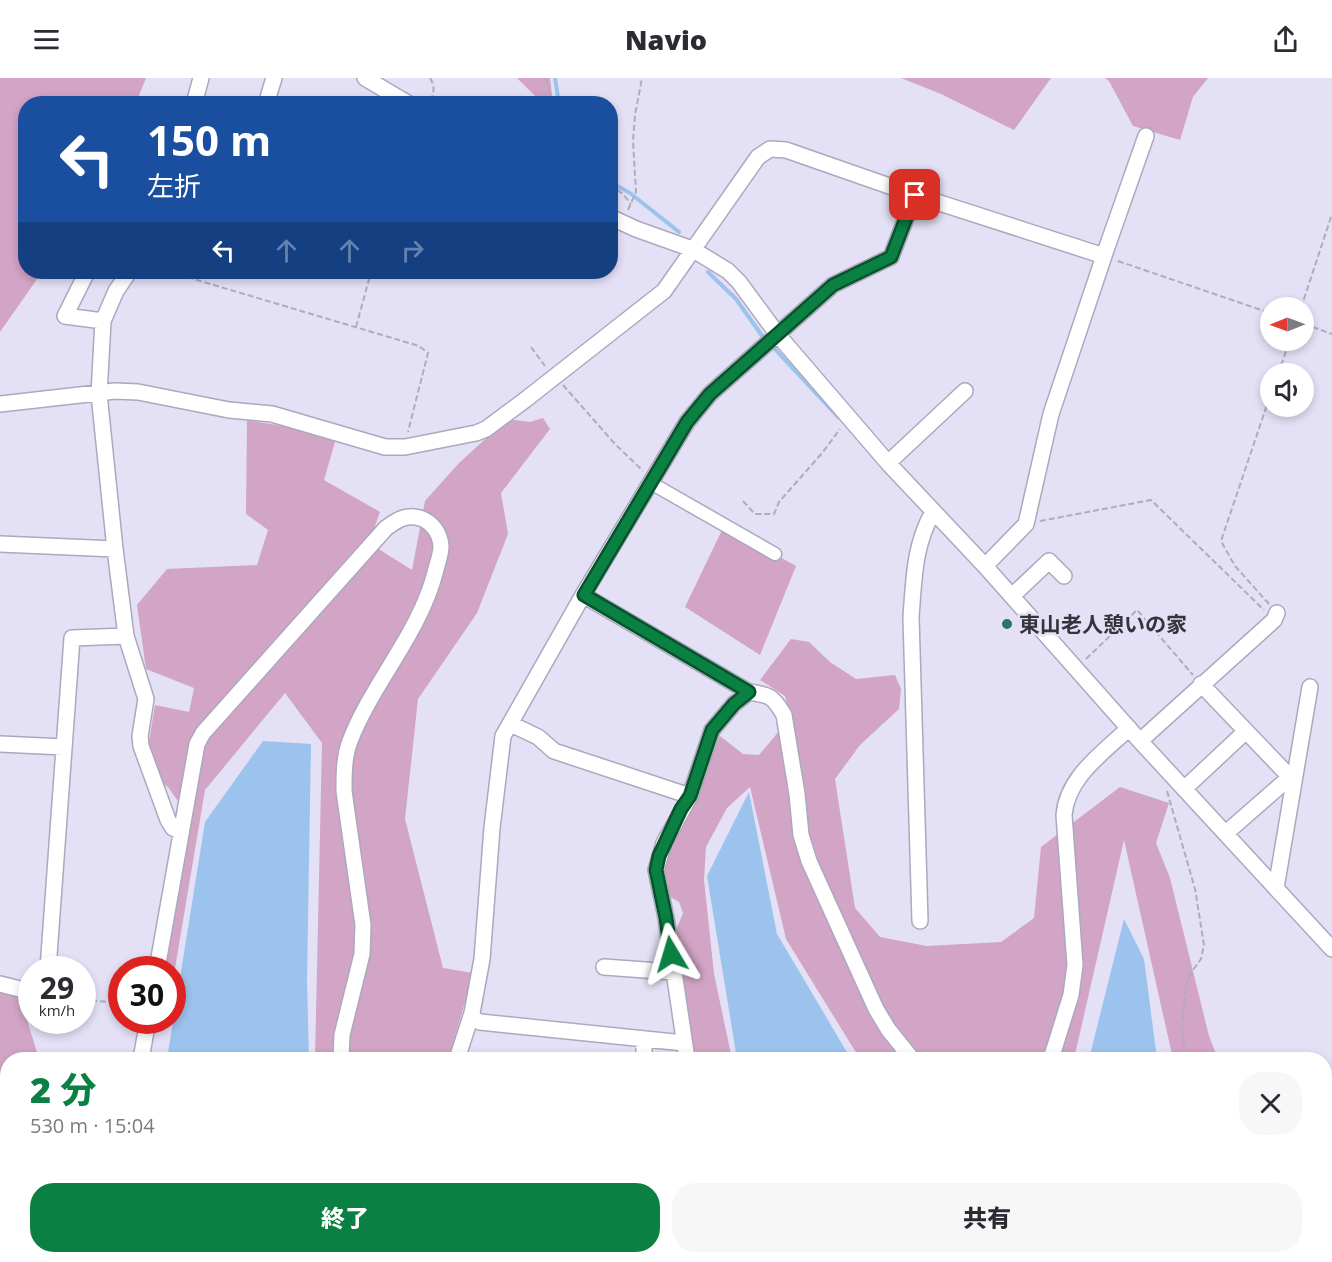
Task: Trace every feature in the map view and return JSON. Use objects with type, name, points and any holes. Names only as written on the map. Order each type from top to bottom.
[{"type":"street","points":[[196,96],[201,78]]},
{"type":"street","points":[[268,96],[274,78]]},
{"type":"street","points":[[364,78],[395,96]]},
{"type":"street","points":[[985,566],[1026,524],[1051,414],[1146,136]]},
{"type":"street","points":[[0,404],[115,391],[138,392],[229,410],[272,414],[385,447],[405,447],[476,433],[486,429],[657,298],[758,157],[770,149],[786,150],[915,195],[1104,256]]},
{"type":"street","points":[[459,1052],[472,1013],[482,959],[502,736],[687,422],[710,394],[833,285],[891,257],[915,195]]},
{"type":"street","points":[[618,220],[692,249],[728,271],[739,282],[778,335],[848,418],[1332,950]]},
{"type":"street","points":[[84,279],[65,316],[103,321]]},
{"type":"street","points":[[124,279],[116,291],[103,321],[99,394],[126,636],[146,699],[140,736],[141,746],[168,820],[173,828],[180,831]]},
{"type":"street","points":[[888,463],[964,391]]},
{"type":"street","points":[[652,480],[775,554]]},
{"type":"street","points":[[920,921],[911,617],[915,567],[922,531],[933,512]]},
{"type":"street","points":[[159,956],[196,744],[203,733],[386,528],[396,520],[406,517],[416,517],[427,521],[441,543],[441,552],[431,586],[413,628],[366,706],[349,742],[344,769],[344,791],[363,926],[362,954],[342,1035],[341,1052]]},
{"type":"street","points":[[0,544],[115,549]]},
{"type":"street","points":[[1012,596],[1049,561],[1064,576]]},
{"type":"street","points":[[584,595],[749,692],[768,695],[778,704],[784,715],[797,794],[801,836],[808,861],[876,1009],[906,1052]]},
{"type":"street","points":[[1140,741],[1275,616]]},
{"type":"street","points":[[49,956],[72,638],[126,636]]},
{"type":"street","points":[[1201,684],[1292,779]]},
{"type":"street","points":[[1276,888],[1292,779],[1310,687]]},
{"type":"street","points":[[686,1052],[666,918],[656,870],[664,843],[690,796],[712,730],[734,704],[749,692]]},
{"type":"street","points":[[511,724],[538,737],[554,751],[690,796]]},
{"type":"street","points":[[1053,1052],[1071,995],[1074,964],[1065,804],[1080,776],[1129,728]]},
{"type":"street","points":[[1179,784],[1245,732]]},
{"type":"street","points":[[0,744],[64,747]]},
{"type":"street","points":[[1226,833],[1292,779]]},
{"type":"street","points":[[604,967],[673,972]]},
{"type":"street","points":[[0,984],[18,988]]},
{"type":"street","points":[[472,1013],[474,1019],[480,1022],[684,1043]]},
{"type":"street","points":[[142,1052],[145,1034]]},
{"type":"street","points":[[644,1040],[644,1052]]},
{"type":"path","points":[[430,78],[434,83],[432,96]]},
{"type":"path","points":[[546,78],[550,96]]},
{"type":"path","points":[[627,224],[629,207],[636,192],[634,115],[642,78]]},
{"type":"path","points":[[618,191],[631,204]]},
{"type":"path","points":[[1305,297],[1332,214]]},
{"type":"path","points":[[1104,256],[1260,310]]},
{"type":"path","points":[[194,279],[419,346],[429,352],[405,447]]},
{"type":"path","points":[[356,327],[369,279]]},
{"type":"path","points":[[1314,328],[1332,334]]},
{"type":"path","points":[[531,347],[615,444],[652,480]]},
{"type":"path","points":[[1263,417],[1221,541],[1235,566],[1275,616]]},
{"type":"path","points":[[743,501],[755,514],[774,513],[779,502],[823,452],[848,418]]},
{"type":"path","points":[[1026,524],[1151,500],[1275,616]]},
{"type":"path","points":[[1075,669],[1137,610],[1201,684]]},
{"type":"path","points":[[1179,784],[1167,791],[1195,889],[1204,945],[1201,959],[1190,974],[1186,986],[1182,1024],[1184,1052]]},
{"type":"shaded area","points":[[0,78],[146,78],[139,96],[18,96],[18,279],[37,279],[0,332]]},
{"type":"shaded area","points":[[517,78],[550,78],[552,96],[535,96]]},
{"type":"shaded area","points":[[901,78],[1051,78],[1014,130],[941,94]]},
{"type":"shaded area","points":[[1105,78],[1208,78],[1193,97],[1180,140],[1133,126],[1109,81]]},
{"type":"shaded area","points":[[543,418],[550,429],[501,493],[508,534],[477,613],[418,699],[405,819],[443,968],[473,973],[451,1052],[315,1052],[322,743],[285,693],[205,790],[177,956],[164,956],[188,815],[168,787],[144,772],[155,705],[189,712],[194,688],[146,669],[137,605],[167,569],[257,565],[268,530],[246,514],[247,420],[337,435],[324,480],[380,512],[369,543],[412,570],[425,501],[458,464],[507,419],[530,422]]},
{"type":"shaded area","points":[[724,526],[796,566],[760,655],[685,607]]},
{"type":"shaded area","points":[[791,639],[809,642],[830,662],[856,679],[895,675],[901,689],[899,709],[860,745],[835,779],[855,908],[880,937],[927,946],[1001,942],[1034,918],[1041,847],[1120,787],[1169,803],[1156,843],[1170,878],[1209,1036],[1215,1052],[1171,1052],[1124,840],[1076,1052],[856,1052],[786,939],[750,787],[727,808],[706,847],[704,880],[714,974],[731,1052],[692,1052],[674,935],[683,913],[679,902],[667,895],[664,859],[695,800],[720,736],[743,754],[759,755],[790,718],[785,696],[760,680]]},
{"type":"shaded area","points":[[0,989],[18,994],[18,1034],[31,1034],[37,1052],[0,1052]]},
{"type":"water","points":[[263,741],[311,744],[307,980],[309,1052],[168,1052],[171,1034],[186,1034],[186,956],[184,956],[205,822]]},
{"type":"water","points":[[749,792],[777,934],[847,1052],[736,1052],[707,876]]},
{"type":"water","points":[[1124,919],[1144,959],[1156,1052],[1091,1052]]},
{"type":"waterway","points":[[555,78],[558,96]]},
{"type":"waterway","points":[[618,186],[630,193],[679,232]]},
{"type":"waterway","points":[[708,272],[736,299],[765,340]]},
{"type":"waterway","points":[[771,345],[839,418]]},
{"type":"place","name":"東山老人憩いの家","points":[[1007,624]]},
{"type":"route","points":[[671,954],[656,870],[659,856],[681,809],[690,796],[712,730],[734,704],[749,692],[584,595],[687,422],[710,394],[833,285],[891,257],[915,195]]}]
